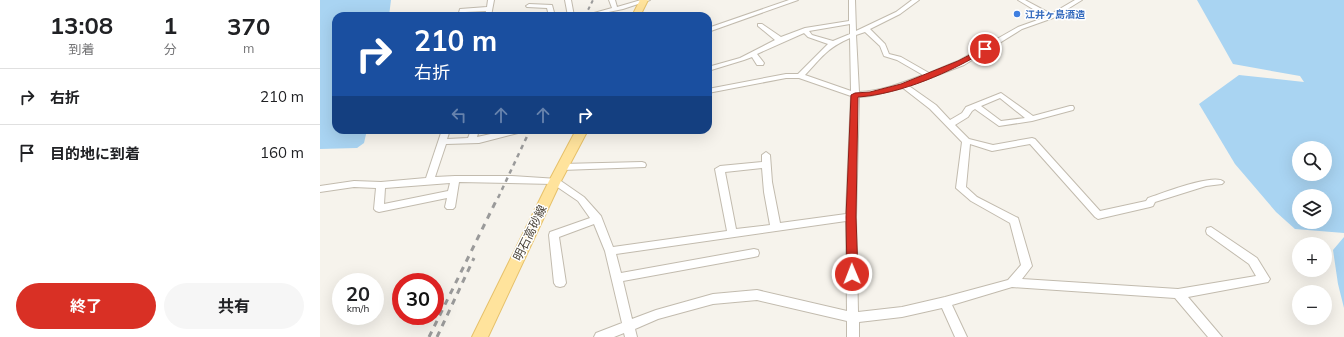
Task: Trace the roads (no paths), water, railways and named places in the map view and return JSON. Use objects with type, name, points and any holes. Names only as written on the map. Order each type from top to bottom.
[{"type":"main road","points":[[638,12],[645,0]]},
{"type":"main road","name":"明石高砂線","points":[[477,336],[580,134]]},
{"type":"street","points":[[488,12],[491,0]]},
{"type":"street","points":[[568,0],[570,12]]},
{"type":"street","points":[[612,0],[615,10]]},
{"type":"street","points":[[606,12],[645,0]]},
{"type":"street","points":[[712,29],[795,0]]},
{"type":"street","points":[[852,0],[855,95],[851,217],[854,318],[853,337]]},
{"type":"street","points":[[800,76],[826,48],[846,36],[853,35],[898,13],[916,0]]},
{"type":"street","points":[[1021,0],[1051,17]]},
{"type":"street","points":[[1068,0],[1077,1]]},
{"type":"street","points":[[712,90],[786,76],[800,76],[855,95],[870,94],[904,85],[961,63],[1020,28],[1051,17],[1077,1]]},
{"type":"street","points":[[529,6],[550,6],[551,12]]},
{"type":"street","points":[[462,12],[462,10],[479,12]]},
{"type":"street","points":[[712,68],[742,59],[780,40],[805,30],[852,22]]},
{"type":"street","points":[[760,25],[780,40]]},
{"type":"street","points":[[866,29],[883,45],[886,55],[899,58],[928,75]]},
{"type":"street","points":[[805,30],[810,36],[834,43]]},
{"type":"street","points":[[753,53],[760,63]]},
{"type":"street","points":[[904,85],[933,106],[966,141],[982,144],[992,148],[1032,141],[1098,215],[1150,204],[1151,200],[1205,183],[1219,182]]},
{"type":"street","points":[[950,124],[965,115],[969,109],[1001,95],[1032,119]]},
{"type":"street","points":[[976,106],[999,124],[1032,119],[1070,108]]},
{"type":"street","points":[[430,180],[445,134]]},
{"type":"street","points":[[472,140],[474,134]]},
{"type":"street","points":[[443,142],[478,140],[501,134]]},
{"type":"street","points":[[966,141],[961,188],[974,199],[1014,221],[1027,266],[1012,283]]},
{"type":"street","points":[[766,155],[769,193],[776,228]]},
{"type":"street","points":[[562,167],[642,165]]},
{"type":"street","points":[[732,233],[720,169],[766,165]]},
{"type":"street","points":[[450,208],[451,194],[455,179]]},
{"type":"street","points":[[320,189],[354,184],[381,185],[455,179],[555,181],[581,199],[597,219],[610,251],[618,278],[630,331]]},
{"type":"street","points":[[381,185],[379,209],[451,194]]},
{"type":"street","points":[[610,251],[851,217]]},
{"type":"street","points":[[560,283],[554,235],[597,219]]},
{"type":"street","points":[[600,337],[630,331],[656,315],[713,299],[757,295],[854,318],[902,312],[945,302],[1012,283],[1090,287],[1097,290],[1178,294],[1264,279],[1253,261],[1211,231]]},
{"type":"street","points":[[618,278],[754,253]]},
{"type":"street","points":[[1178,294],[1216,337]]},
{"type":"street","points":[[945,302],[961,337]]},
{"type":"water","points":[[320,0],[391,0],[390,12],[332,12],[332,134],[366,134],[364,143],[357,148],[320,149]]},
{"type":"water","points":[[1197,0],[1344,0],[1344,233],[1295,229],[1332,229],[1332,189],[1292,189],[1292,226],[1276,212],[1235,164],[1199,104],[1239,75],[1304,82],[1300,76],[1233,64]]},
{"type":"water","points":[[1344,237],[1344,308],[1338,284],[1333,250]]},
{"type":"railway","points":[[587,12],[593,0]]},
{"type":"railway","points":[[498,198],[528,134]]},
{"type":"railway","points":[[429,337],[498,197]]},
{"type":"railway","points":[[437,337],[474,258]]},
{"type":"place","name":"江井ヶ島酒造","points":[[1017,14]]}]
